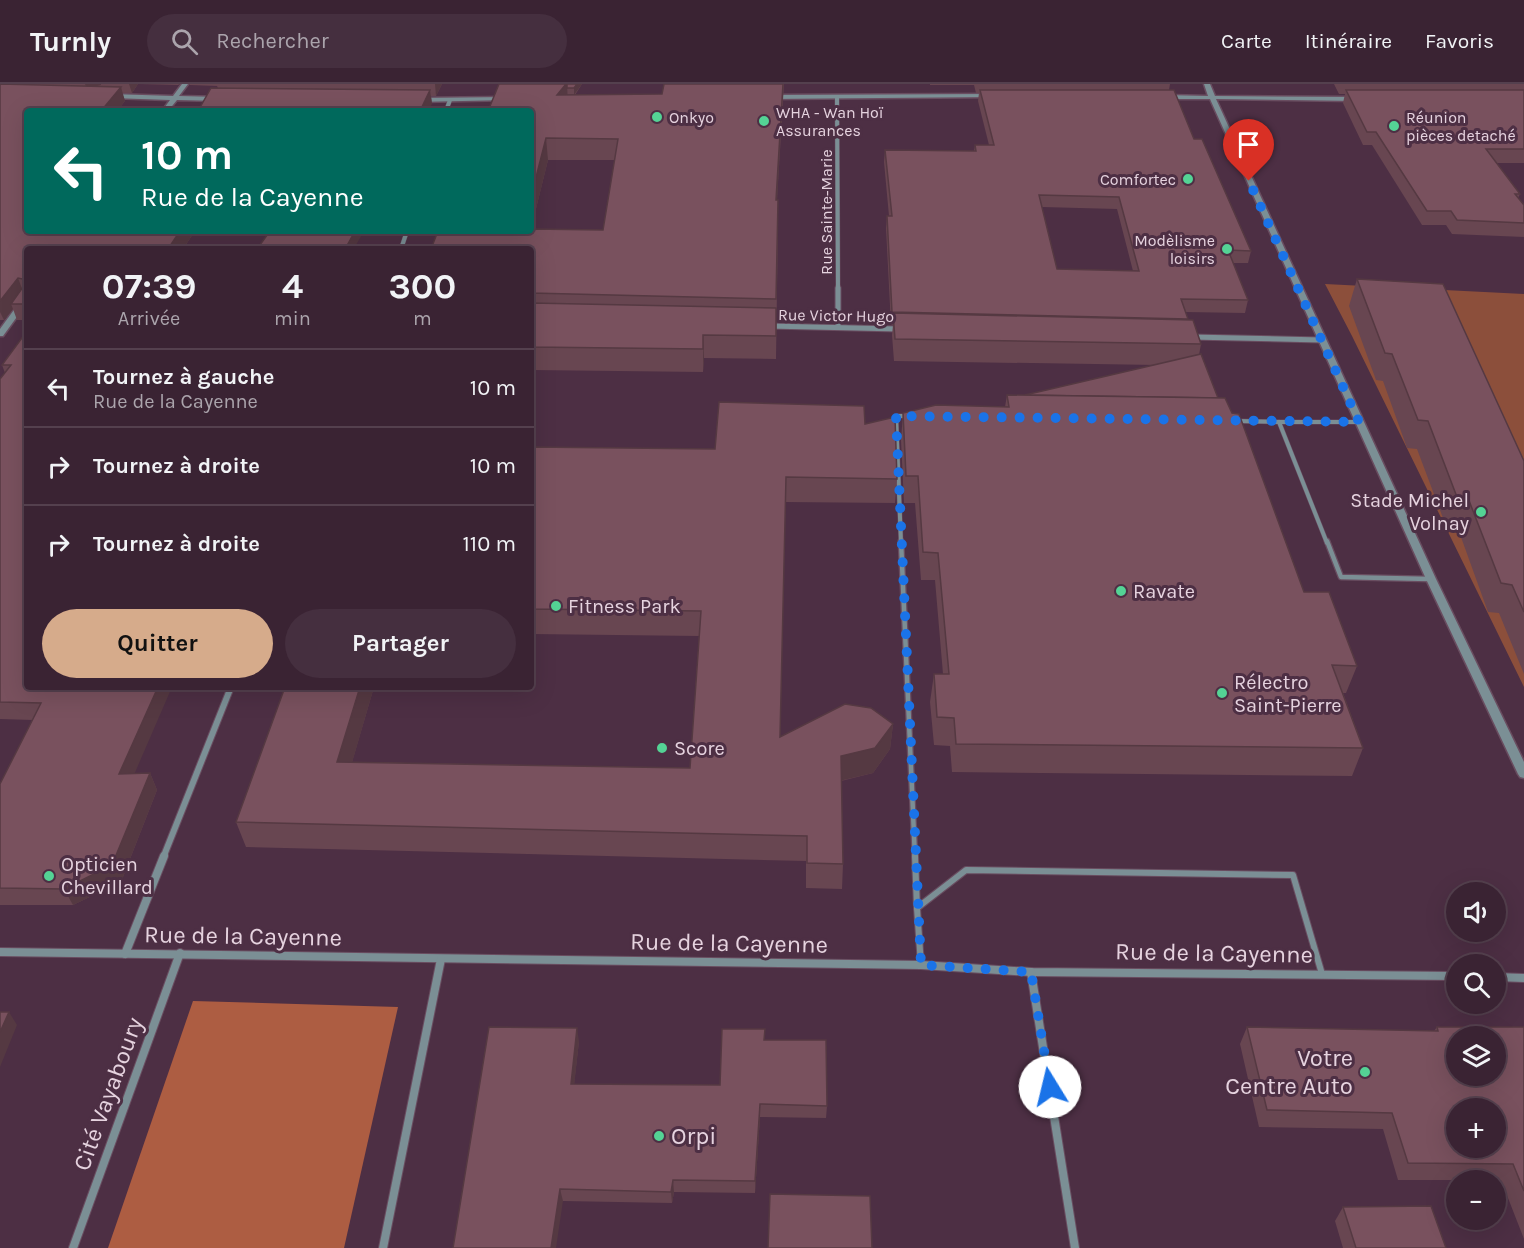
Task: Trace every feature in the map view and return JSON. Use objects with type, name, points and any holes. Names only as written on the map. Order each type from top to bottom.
[{"type":"street","points":[[167,108],[185,84]]},
{"type":"street","points":[[1208,84],[1212,98],[1321,340],[1524,774]]},
{"type":"street","points":[[103,95],[227,99]]},
{"type":"street","points":[[754,97],[1004,96]]},
{"type":"street","name":"Rue Sainte-Marie","points":[[837,97],[838,327]]},
{"type":"street","points":[[1153,97],[1363,99]]},
{"type":"street","points":[[404,100],[519,99]]},
{"type":"street","points":[[447,108],[450,100]]},
{"type":"street","points":[[0,334],[24,302]]},
{"type":"street","name":"Rue Victor Hugo","points":[[767,326],[910,329]]},
{"type":"street","points":[[1186,336],[1321,340]]},
{"type":"street","points":[[125,954],[230,690]]},
{"type":"street","name":"Rue de la Cayenne","points":[[0,952],[921,965],[1031,972],[1446,976]]},
{"type":"street","name":"Cité Vayaboury","points":[[73,1248],[180,953]]},
{"type":"street","points":[[383,1248],[441,959]]},
{"type":"street","points":[[1031,972],[1075,1248]]},
{"type":"street","points":[[1506,977],[1524,978]]},
{"type":"lane","points":[[920,416],[896,416],[921,965]]},
{"type":"lane","points":[[1231,421],[1359,422]]},
{"type":"lane","points":[[1279,422],[1341,577],[1431,579]]},
{"type":"lane","points":[[917,908],[966,870],[1293,875],[1322,974]]},
{"type":"shaded area","name":"Stade Michel Volnay","points":[[1325,284],[1524,294],[1524,687],[1352,336]]},
{"type":"shaded area","points":[[193,1001],[398,1007],[344,1248],[108,1248]]},
{"type":"building","points":[[0,84],[121,87],[104,108],[24,108],[24,234],[178,234],[170,246],[24,246],[24,304],[11,304],[23,287],[23,279],[18,278],[0,301]]},
{"type":"building","points":[[499,84],[566,84],[557,95],[662,94],[664,84],[783,84],[776,200],[778,200],[776,299],[534,293],[534,246],[432,246],[437,234],[534,234],[534,229],[603,230],[618,139],[546,138],[534,185],[534,108],[489,108]]},
{"type":"building","points":[[567,84],[577,84],[574,88],[567,88]]},
{"type":"building","points":[[211,88],[430,90],[421,108],[200,108]]},
{"type":"building","points":[[980,90],[1174,90],[1194,139],[1202,139],[1251,251],[1228,250],[1248,300],[1181,299],[1188,319],[892,312],[887,216],[892,216],[885,150],[976,151],[975,145],[994,145]],"holes":[[[1039,195],[1119,197],[1139,271],[1057,269]]]},
{"type":"building","points":[[1346,90],[1524,90],[1524,149],[1486,149],[1520,194],[1515,194],[1524,205],[1524,223],[1457,220],[1451,211],[1427,211],[1376,132],[1367,132]]},
{"type":"building","points":[[268,234],[353,234],[347,246],[259,246]]},
{"type":"building","points":[[1357,279],[1443,284],[1524,461],[1524,612],[1512,585],[1501,583],[1468,498],[1457,497],[1428,421],[1418,420],[1392,354],[1385,353]]},
{"type":"building","points":[[534,303],[776,308],[776,336],[703,335],[703,349],[534,347]]},
{"type":"building","points":[[893,313],[1193,320],[1201,344],[895,339]]},
{"type":"building","points":[[24,335],[24,690],[157,690],[119,774],[150,773],[112,865],[64,889],[0,888],[0,784],[41,703],[0,702],[0,379],[11,365],[2,365]]},
{"type":"building","points":[[1201,354],[1218,398],[1025,395]]},
{"type":"building","points":[[1007,395],[1225,398],[1232,413],[1239,414],[1304,592],[1329,592],[1357,666],[1332,665],[1363,748],[956,744],[954,718],[937,717],[934,674],[949,674],[938,553],[923,552],[918,476],[906,476],[903,413],[936,405],[1009,407]]},
{"type":"building","points":[[719,402],[864,406],[865,424],[895,417],[897,479],[786,477],[780,737],[845,704],[871,708],[893,724],[875,748],[841,756],[843,864],[807,863],[807,836],[236,822],[284,690],[359,690],[337,762],[690,768],[701,611],[534,609],[534,447],[715,449]]},
{"type":"building","points":[[0,1012],[9,1012],[0,1032]]},
{"type":"building","points":[[489,1027],[577,1028],[571,1084],[720,1085],[722,1029],[765,1029],[764,1040],[826,1040],[827,1106],[760,1104],[755,1181],[673,1180],[671,1192],[560,1189],[551,1248],[453,1248]]},
{"type":"building","points":[[1247,1027],[1438,1031],[1437,1027],[1446,1027],[1446,1086],[1506,1086],[1506,1027],[1524,1027],[1524,1191],[1513,1164],[1408,1163],[1392,1113],[1267,1110]]},
{"type":"building","points":[[770,1194],[870,1196],[872,1248],[768,1248]]},
{"type":"building","points":[[1431,1206],[1446,1248],[1356,1248],[1343,1207]]},
{"type":"place","name":"Onkyo","points":[[657,117]]},
{"type":"place","name":"WHA - Wan Hoï Assurances","points":[[764,121]]},
{"type":"place","name":"Réunion pièces detaché","points":[[1394,126]]},
{"type":"place","name":"Comfortec","points":[[1188,179]]},
{"type":"place","name":"Modèlisme loisirs","points":[[1227,249]]},
{"type":"place","name":"Stade Michel Volnay","points":[[1481,512]]},
{"type":"place","name":"Ravate","points":[[1121,591]]},
{"type":"place","name":"Fitness Park","points":[[556,606]]},
{"type":"place","name":"Rélectro Saint-Pierre","points":[[1222,693]]},
{"type":"place","name":"Score","points":[[662,748]]},
{"type":"place","name":"Opticien Chevillard","points":[[49,876]]},
{"type":"place","name":"Votre Centre Auto","points":[[1365,1072]]},
{"type":"place","name":"Orpi","points":[[659,1136]]},
{"type":"route","points":[[1050,1087],[1031,972],[921,965],[896,416],[1359,422],[1249,181]]}]
